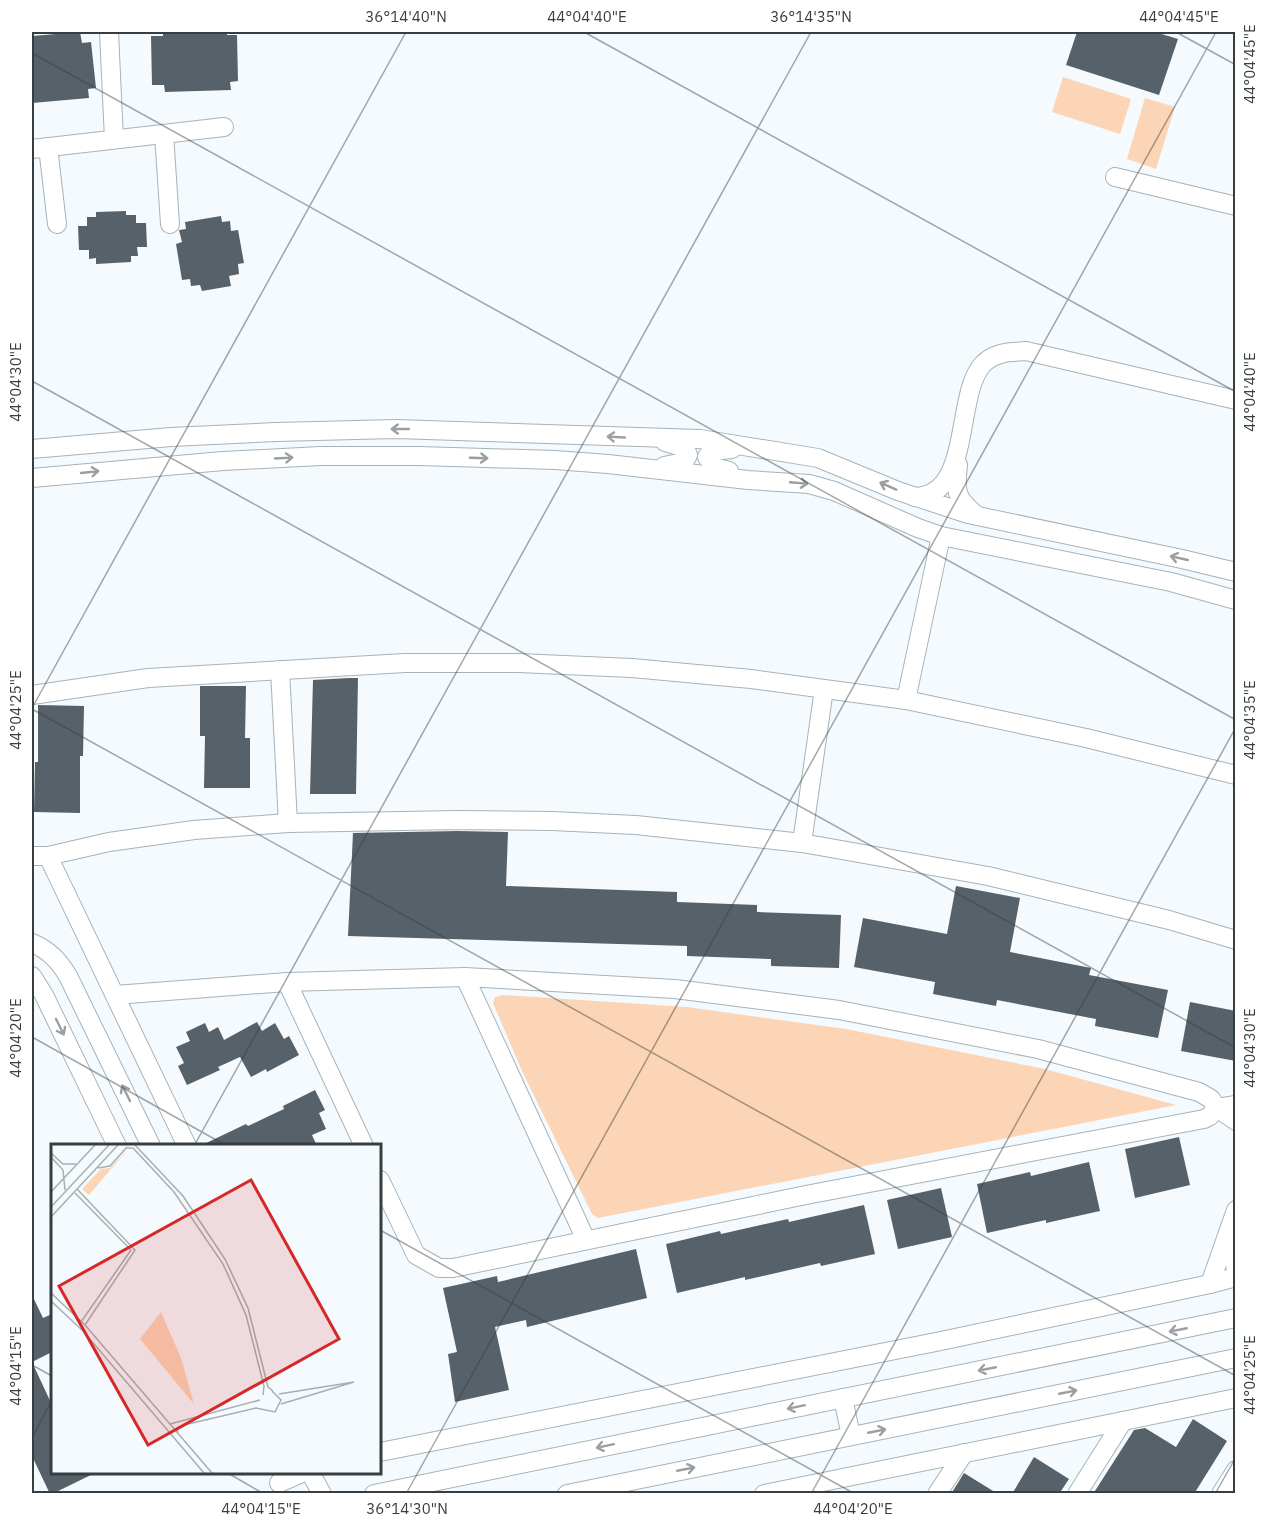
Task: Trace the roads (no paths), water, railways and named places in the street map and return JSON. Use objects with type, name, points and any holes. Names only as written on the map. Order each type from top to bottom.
[{"type":"street","points":[[109,32],[114,140]]},
{"type":"street","points":[[57,224],[40,148],[224,127]]},
{"type":"street","points":[[164,134],[170,224]]},
{"type":"street","points":[[1115,177],[1236,206]]},
{"type":"street","points":[[914,497],[921,497],[936,491],[950,475],[977,372],[984,363],[996,355],[1026,351],[1236,400]]},
{"type":"street","points":[[32,449],[236,434],[396,429],[700,439],[818,458],[914,497],[978,516],[1236,572]]},
{"type":"street","points":[[963,431],[956,489],[964,504],[978,516]]},
{"type":"street","points":[[645,468],[684,462],[688,455],[685,448],[651,438]]},
{"type":"street","points":[[768,481],[714,467],[707,458],[711,451],[715,450],[770,449]]},
{"type":"street","points":[[32,478],[223,461],[320,456],[419,456],[524,459],[809,484],[834,491],[941,536],[1171,582],[1236,600]]},
{"type":"street","points":[[906,700],[941,536]]},
{"type":"street","points":[[32,695],[148,678],[405,663],[518,663],[632,668],[751,679],[906,700],[1086,738],[1236,775]]},
{"type":"street","points":[[280,670],[288,823]]},
{"type":"street","points":[[802,843],[824,689]]},
{"type":"street","points":[[186,1144],[115,995],[40,856],[120,840],[194,830],[288,823],[458,820],[564,821],[657,826],[802,843],[988,876],[1236,939]]},
{"type":"street","points":[[32,943],[58,960],[68,976],[151,1144]]},
{"type":"street","points":[[32,976],[45,994],[116,1144]]},
{"type":"street","points":[[115,995],[287,982],[465,977],[675,989],[839,1010],[1038,1049],[1199,1092],[1211,1100],[1216,1108],[1236,1120]]},
{"type":"street","points":[[465,977],[586,1240]]},
{"type":"street","points":[[287,982],[363,1144]]},
{"type":"street","points":[[381,1182],[416,1256],[439,1268],[453,1269],[806,1194],[1204,1119],[1216,1108],[1236,1105]]},
{"type":"street","points":[[1210,1284],[1236,1210]]},
{"type":"street","points":[[1235,1269],[1233,1248],[1236,1232]]},
{"type":"street","points":[[381,1452],[936,1342],[1210,1284],[1236,1276]]},
{"type":"street","points":[[1214,1323],[1230,1314],[1236,1305]]},
{"type":"street","points":[[374,1494],[1236,1318]]},
{"type":"street","points":[[567,1494],[1236,1358]]},
{"type":"street","points":[[843,1398],[851,1436]]},
{"type":"street","points":[[764,1494],[792,1491],[964,1453],[1236,1398]]},
{"type":"street","points":[[1077,1494],[1123,1421]]},
{"type":"street","points":[[938,1494],[964,1453]]},
{"type":"street","points":[[1221,1494],[1236,1470]]},
{"type":"street","points":[[279,1483],[302,1474]]},
{"type":"street","points":[[311,1474],[322,1494]]}]
